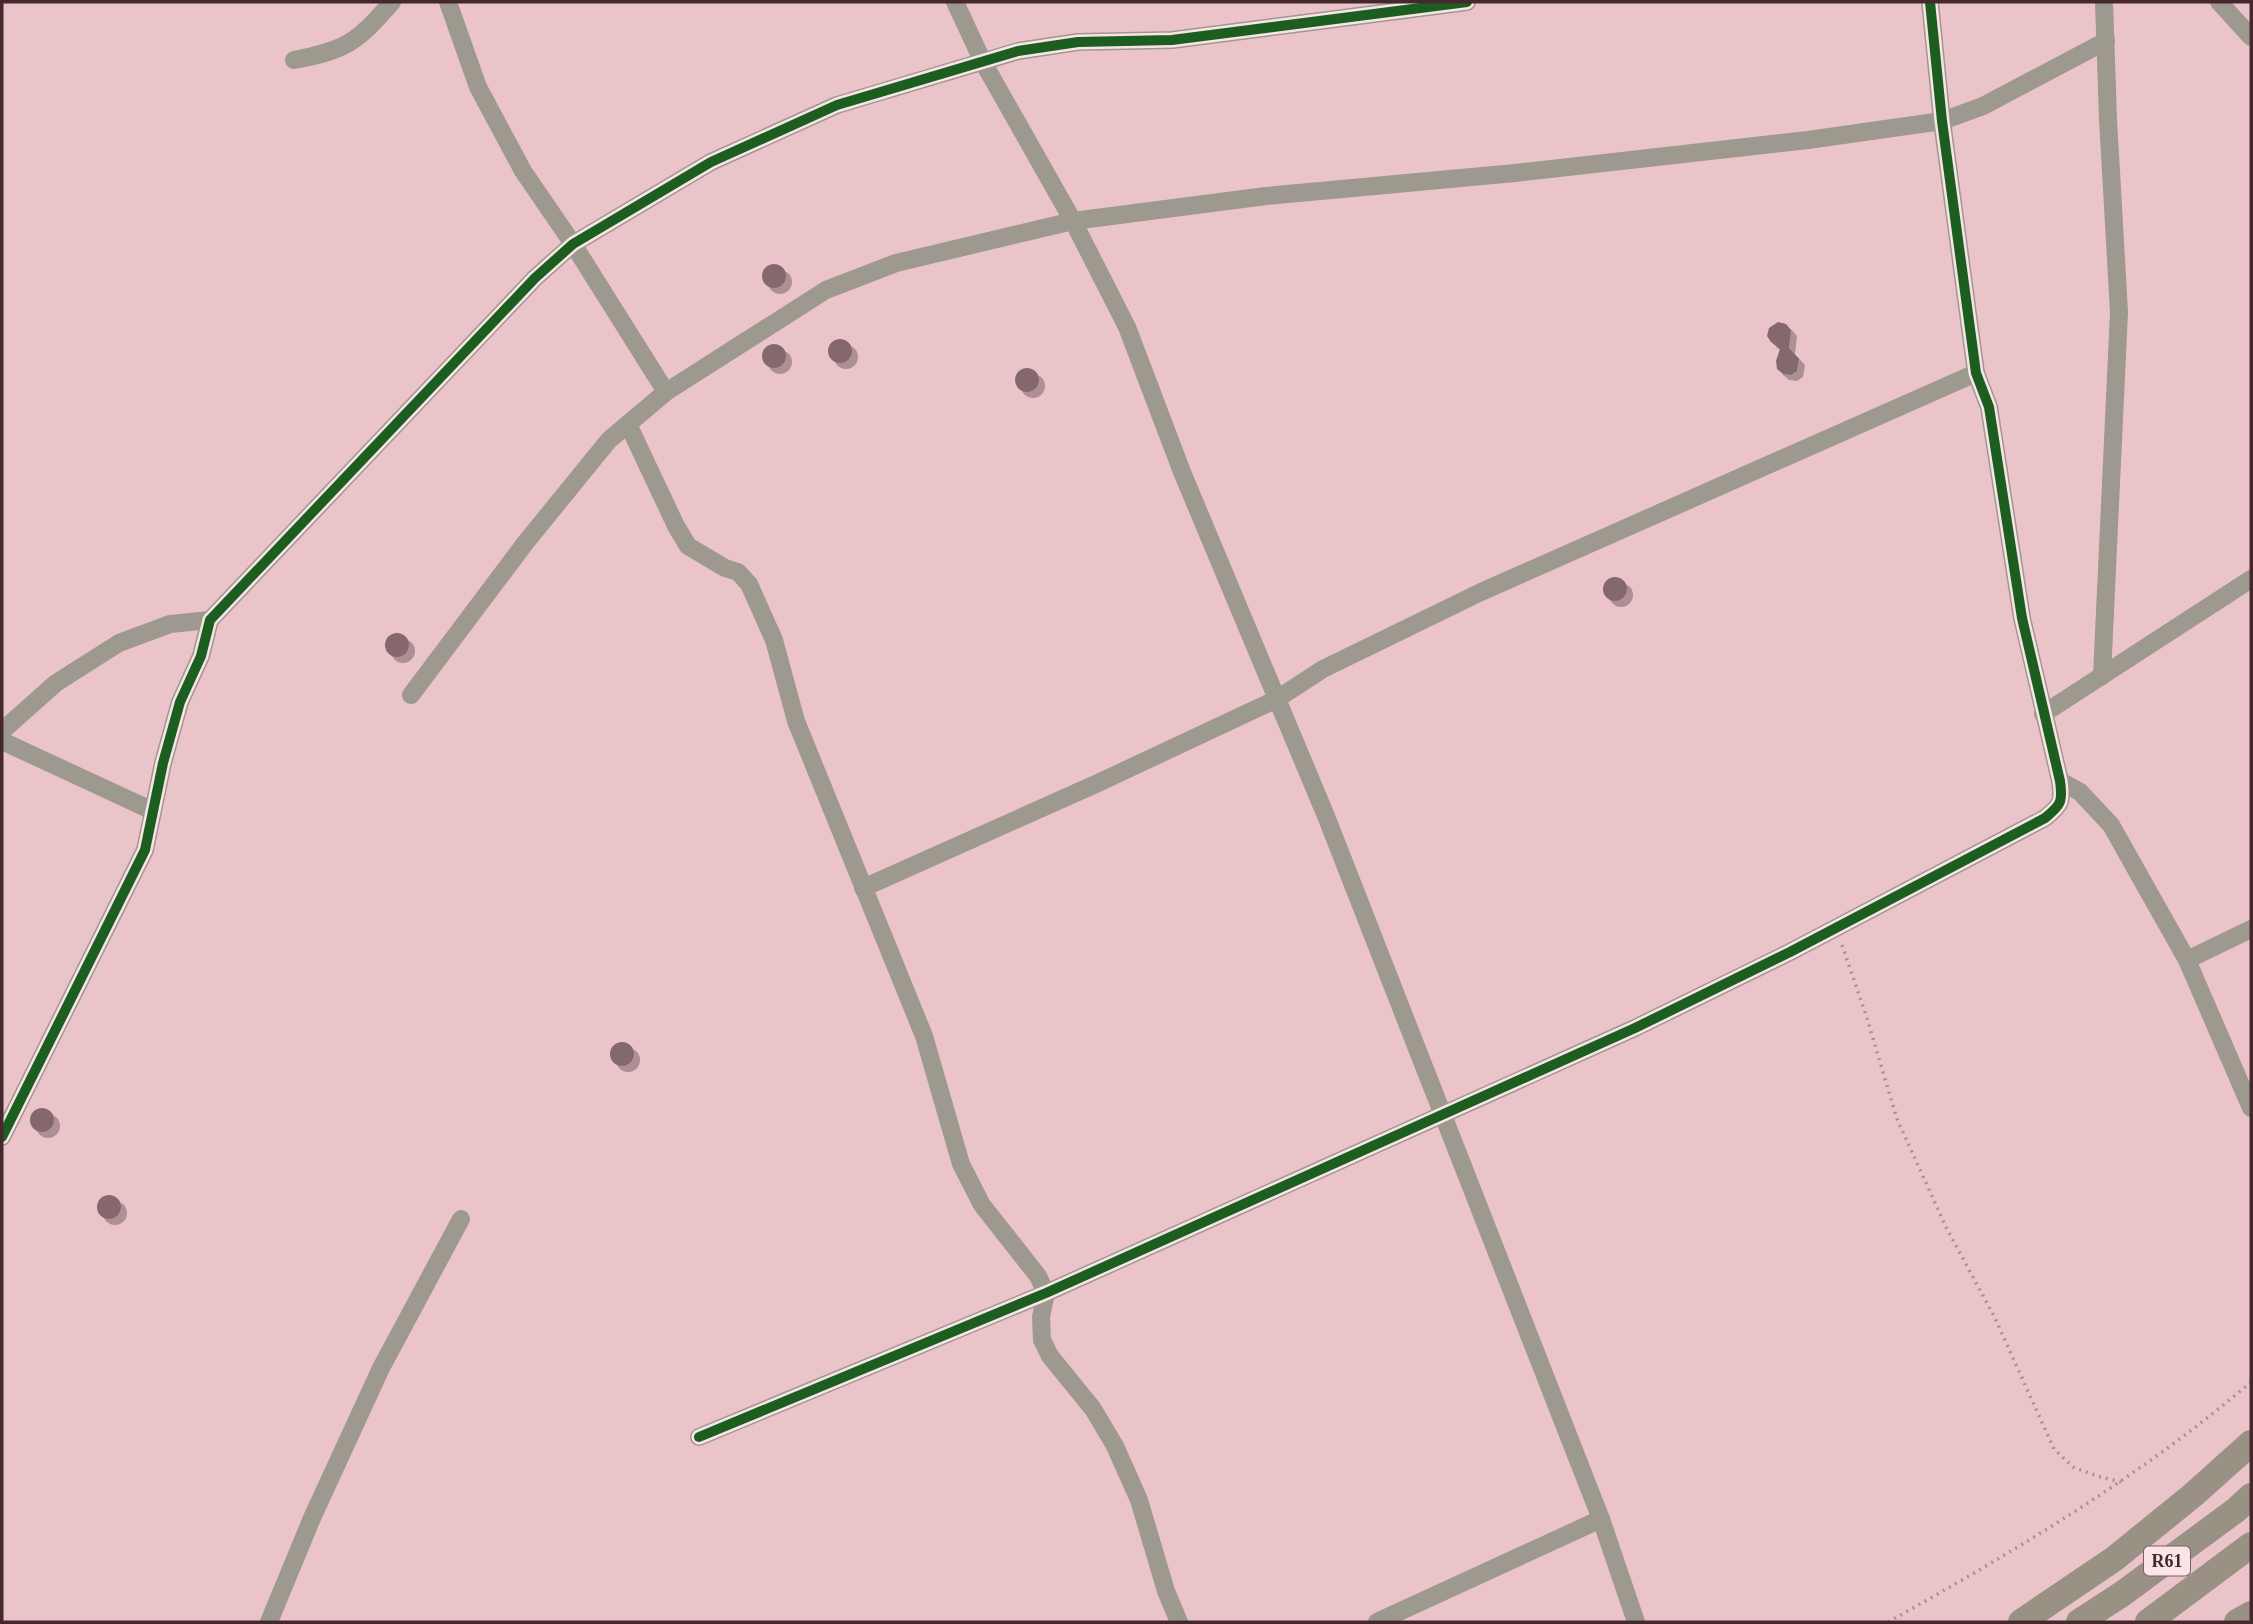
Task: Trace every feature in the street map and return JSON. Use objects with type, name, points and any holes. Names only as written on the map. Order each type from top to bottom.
[{"type":"main road","points":[[2021,1622],[2113,1559],[2193,1495],[2251,1443]]},
{"type":"main road","name":"R61","points":[[2079,1622],[2226,1518],[2251,1496]]},
{"type":"main road","name":"R61","points":[[2148,1622],[2176,1604],[2251,1545]]},
{"type":"main road","points":[[2237,1622],[2251,1614]]},
{"type":"street","points":[[294,60],[329,54],[346,47],[369,29],[392,2]]},
{"type":"street","points":[[448,2],[478,87],[523,171],[573,244],[666,391]]},
{"type":"street","points":[[955,2],[983,62],[1073,221],[1127,327],[1182,472],[1326,816],[1601,1519],[1636,1622]]},
{"type":"street","points":[[2,1137],[145,850],[163,763],[180,702],[201,656],[210,620],[535,278],[573,244],[711,162],[837,105],[1018,51],[1046,45],[1172,40],[1466,2]]},
{"type":"street","points":[[699,1437],[1046,1293],[1635,1028],[1836,928],[2045,818],[2059,806],[2062,795],[2060,780],[2022,618],[1989,407],[1976,373],[1942,121],[1930,2]]},
{"type":"street","points":[[2102,676],[2119,312],[2104,2]]},
{"type":"street","points":[[2219,2],[2251,37]]},
{"type":"street","points":[[411,695],[526,542],[609,440],[666,391],[826,290],[896,263],[1073,221],[1266,196],[1515,173],[1808,140],[1942,121],[1983,106],[2106,41]]},
{"type":"street","points":[[863,888],[1277,699],[1323,669],[1481,592],[1976,373]]},
{"type":"street","points":[[628,424],[688,546],[725,568],[738,572],[749,584],[774,640],[796,720],[924,1036],[961,1164],[982,1205],[1038,1276],[1046,1293],[1041,1317],[1042,1340],[1050,1356],[1093,1409],[1115,1446],[1139,1500],[1166,1591],[1179,1622]]},
{"type":"street","points":[[2043,714],[2251,579]]},
{"type":"street","points":[[2,731],[56,683],[119,643],[170,624],[210,620]]},
{"type":"street","points":[[2,741],[153,811]]},
{"type":"street","points":[[2060,780],[2080,792],[2112,825],[2187,960],[2251,1108]]},
{"type":"street","points":[[2187,960],[2251,929]]},
{"type":"street","points":[[269,1622],[312,1518],[381,1368],[461,1219]]},
{"type":"street","points":[[1377,1622],[1601,1519]]},
{"type":"path","points":[[1836,928],[1866,1015],[1896,1119],[1946,1227],[1995,1318],[2054,1449],[2073,1467],[2121,1482]]},
{"type":"path","points":[[1888,1622],[2006,1556],[2121,1482],[2225,1405],[2251,1382]]},
{"type":"building","points":[[774,264],[785,271],[786,276],[779,287],[774,288],[763,281],[762,276],[769,265]]},
{"type":"building","points":[[1778,322],[1786,324],[1791,330],[1789,348],[1799,359],[1797,371],[1791,375],[1783,374],[1777,369],[1776,361],[1780,349],[1767,336],[1769,328]]},
{"type":"building","points":[[840,339],[851,346],[852,351],[845,362],[840,363],[829,356],[828,351],[835,340]]},
{"type":"building","points":[[774,344],[785,351],[786,356],[779,367],[774,368],[763,361],[762,356],[769,345]]},
{"type":"building","points":[[1027,368],[1038,375],[1039,380],[1032,391],[1027,392],[1016,385],[1015,380],[1022,369]]},
{"type":"building","points":[[1615,577],[1626,584],[1627,589],[1620,600],[1615,601],[1604,594],[1603,589],[1610,578]]},
{"type":"building","points":[[397,633],[408,640],[409,645],[402,656],[397,657],[386,650],[385,645],[392,634]]},
{"type":"building","points":[[622,1042],[633,1049],[634,1054],[627,1065],[622,1066],[611,1059],[610,1054],[617,1043]]},
{"type":"building","points":[[42,1108],[53,1115],[54,1120],[47,1131],[42,1132],[31,1125],[30,1120],[37,1109]]},
{"type":"building","points":[[109,1195],[120,1202],[121,1207],[114,1218],[109,1219],[98,1212],[97,1207],[104,1196]]},
{"type":"cycle path","points":[[2,1137],[145,850],[163,763],[180,702],[201,656],[210,620],[535,278],[573,244],[711,162],[837,105],[1018,51],[1078,42],[1172,40],[1467,2]]},
{"type":"cycle path","points":[[699,1437],[1046,1293],[1635,1028],[1790,952],[2045,818],[2055,810],[2061,799],[2060,781],[2022,618],[1989,407],[1976,373],[1942,121],[1930,2]]}]
